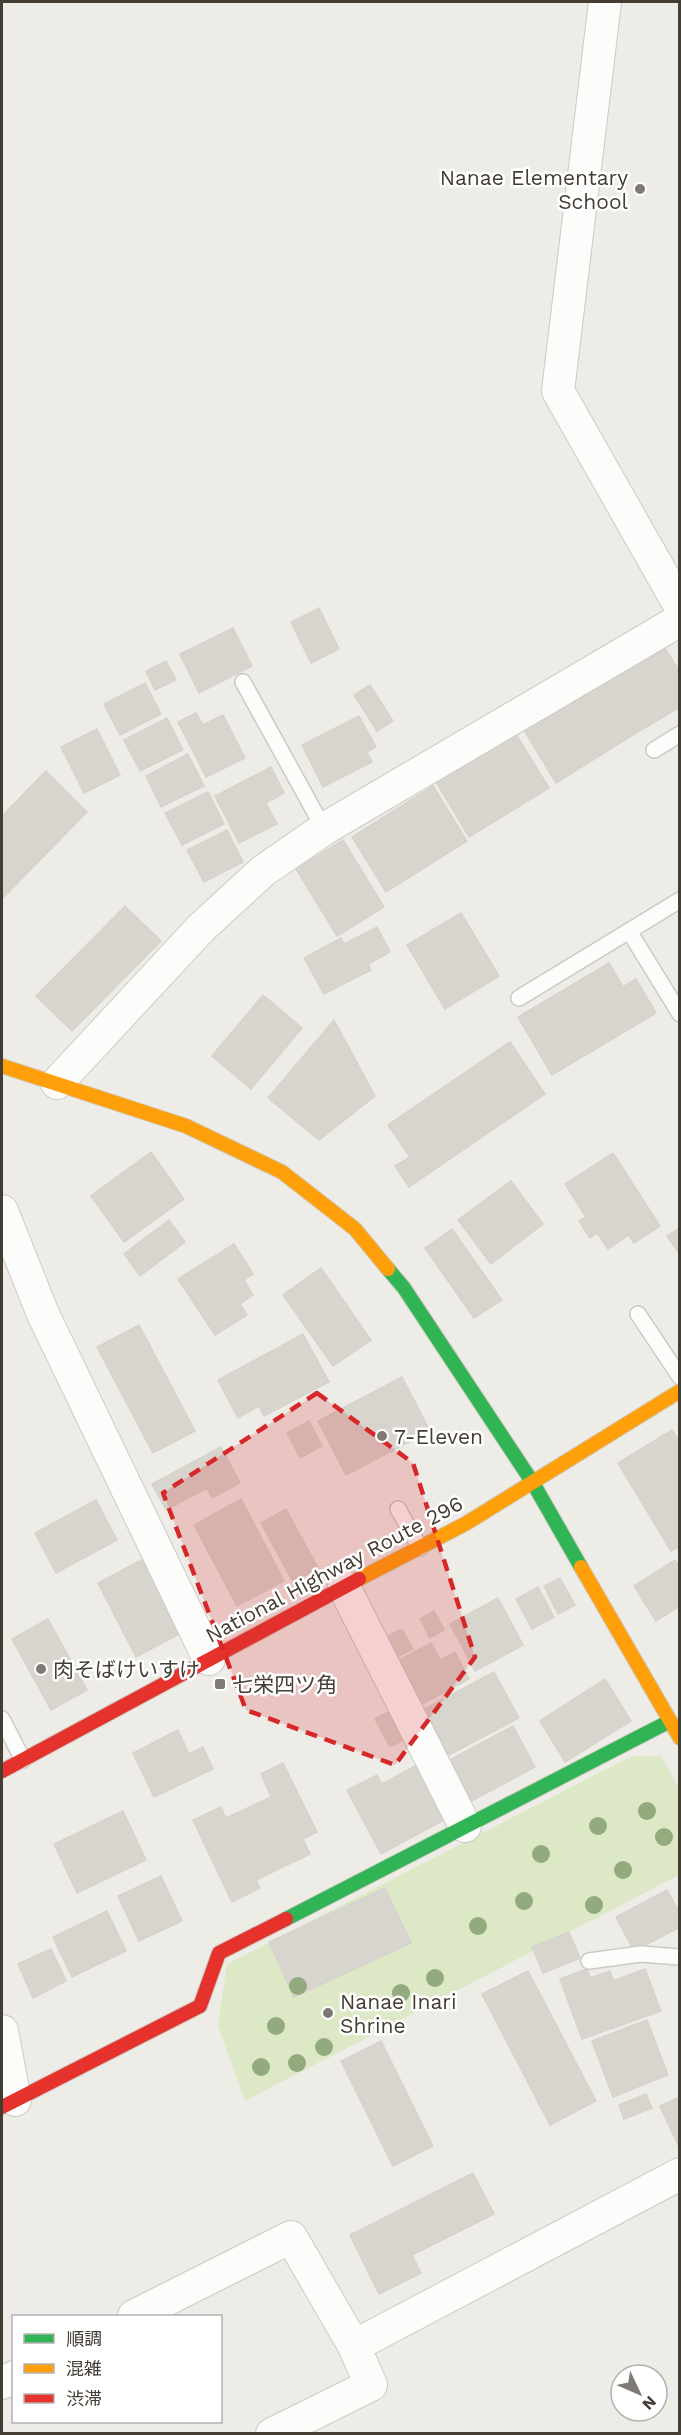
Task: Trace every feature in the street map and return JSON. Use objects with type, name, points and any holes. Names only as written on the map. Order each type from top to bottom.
[{"type":"main road","points":[[2,1066],[186,1126],[282,1172],[355,1229],[404,1288],[533,1483],[675,1718],[680,1738]]},
{"type":"main road","name":"National Highway Route 296","points":[[2,1771],[208,1659],[420,1548],[533,1483],[680,1390]]},
{"type":"main road","points":[[8,2104],[200,2006],[219,1953],[675,1718]]},
{"type":"street","points":[[605,2],[558,391],[680,606]]},
{"type":"street","points":[[57,1083],[201,928],[263,872],[324,829],[680,620]]},
{"type":"street","points":[[2,1211],[43,1314],[208,1659]]},
{"type":"street","points":[[344,1587],[465,1826]]},
{"type":"street","points":[[2,2031],[8,2104]]},
{"type":"street","points":[[354,2346],[680,2174]]},
{"type":"street","points":[[136,2315],[291,2237],[354,2346],[371,2385],[272,2433]]},
{"type":"lane","points":[[243,682],[324,829]]},
{"type":"lane","points":[[654,750],[680,734]]},
{"type":"lane","points":[[519,998],[680,900]]},
{"type":"lane","points":[[629,931],[680,1014]]},
{"type":"lane","points":[[638,1314],[680,1377]]},
{"type":"lane","points":[[398,1509],[420,1548]]},
{"type":"lane","points":[[2,1719],[23,1760]]},
{"type":"lane","points":[[590,1961],[640,1954],[680,1957]]},
{"type":"highlighted area","points":[[317,1393],[413,1463],[475,1657],[395,1765],[246,1710],[163,1493]]},
{"type":"green space","points":[[632,1756],[661,1756],[679,1788],[679,1875],[245,2101],[218,2026],[227,1964]]},
{"type":"building","points":[[319,608],[339,649],[311,663],[291,622]]},
{"type":"building","points":[[233,628],[252,666],[199,693],[180,654]]},
{"type":"building","points":[[663,645],[680,672],[680,707],[636,733],[604,681]]},
{"type":"building","points":[[166,661],[176,680],[155,690],[146,671]]},
{"type":"building","points":[[604,681],[636,733],[556,783],[524,730]]},
{"type":"building","points":[[145,683],[161,714],[120,735],[104,704]]},
{"type":"building","points":[[370,685],[393,721],[377,731],[354,695]]},
{"type":"building","points":[[196,713],[203,725],[223,715],[245,758],[206,777],[178,722]]},
{"type":"building","points":[[359,716],[376,747],[367,752],[372,762],[323,787],[302,745]]},
{"type":"building","points":[[167,718],[183,750],[140,771],[124,740]]},
{"type":"building","points":[[97,729],[120,775],[84,793],[61,747]]},
{"type":"building","points":[[514,731],[549,788],[469,837],[435,780]]},
{"type":"building","points":[[188,754],[204,786],[161,807],[146,776]]},
{"type":"building","points":[[271,767],[284,793],[266,803],[277,824],[239,843],[215,796]]},
{"type":"building","points":[[46,771],[87,812],[2,899],[2,816]]},
{"type":"building","points":[[433,786],[467,841],[386,892],[352,837]]},
{"type":"building","points":[[208,792],[224,824],[182,845],[165,813]]},
{"type":"building","points":[[227,830],[243,862],[204,882],[187,850]]},
{"type":"building","points":[[343,840],[384,907],[337,936],[296,869]]},
{"type":"building","points":[[125,906],[161,941],[72,1031],[36,996]]},
{"type":"building","points":[[461,913],[499,976],[445,1009],[407,945]]},
{"type":"building","points":[[377,927],[390,952],[368,964],[371,970],[361,975],[344,944]]},
{"type":"building","points":[[341,938],[361,975],[324,994],[304,958]]},
{"type":"building","points":[[609,963],[623,987],[636,979],[656,1013],[552,1075],[518,1017]]},
{"type":"building","points":[[263,995],[302,1028],[251,1089],[212,1056]]},
{"type":"building","points":[[334,1020],[375,1096],[319,1140],[268,1098]]},
{"type":"building","points":[[510,1042],[545,1094],[409,1187],[395,1166],[410,1157],[388,1125]]},
{"type":"building","points":[[151,1152],[184,1199],[124,1242],[91,1196]]},
{"type":"building","points":[[613,1153],[660,1226],[634,1243],[629,1235],[608,1249],[597,1233],[590,1238],[579,1221],[586,1217],[565,1184]]},
{"type":"building","points":[[511,1181],[543,1224],[491,1264],[458,1220]]},
{"type":"building","points":[[169,1220],[185,1242],[140,1276],[124,1254]]},
{"type":"building","points":[[680,1228],[680,1255],[667,1236]]},
{"type":"building","points":[[452,1229],[502,1300],[474,1318],[425,1248]]},
{"type":"building","points":[[234,1244],[253,1274],[244,1280],[253,1295],[240,1304],[247,1315],[215,1335],[178,1279]]},
{"type":"building","points":[[321,1268],[371,1340],[333,1366],[283,1295]]},
{"type":"building","points":[[139,1325],[195,1431],[153,1453],[97,1347]]},
{"type":"building","points":[[303,1334],[329,1382],[264,1416],[259,1406],[238,1418],[218,1380]]},
{"type":"building","points":[[402,1377],[430,1431],[346,1475],[318,1421]]},
{"type":"building","points":[[309,1421],[322,1446],[300,1458],[287,1433]]},
{"type":"building","points":[[672,1430],[680,1442],[680,1546],[671,1551],[618,1463]]},
{"type":"building","points":[[221,1447],[240,1483],[212,1498],[207,1488],[166,1510],[152,1484]]},
{"type":"building","points":[[241,1499],[284,1581],[237,1606],[194,1525]]},
{"type":"building","points":[[96,1500],[117,1540],[56,1573],[35,1533]]},
{"type":"building","points":[[286,1509],[318,1568],[293,1582],[261,1523]]},
{"type":"building","points":[[145,1558],[185,1631],[136,1657],[98,1583]]},
{"type":"building","points":[[675,1560],[680,1568],[680,1606],[656,1621],[634,1586]]},
{"type":"building","points":[[560,1578],[575,1605],[558,1614],[544,1586]]},
{"type":"building","points":[[538,1587],[554,1617],[532,1629],[516,1599]]},
{"type":"building","points":[[498,1598],[523,1645],[475,1671],[450,1624]]},
{"type":"building","points":[[434,1611],[444,1630],[430,1638],[420,1619]]},
{"type":"building","points":[[48,1619],[87,1690],[51,1710],[12,1639]]},
{"type":"building","points":[[402,1629],[413,1649],[389,1661],[378,1641]]},
{"type":"building","points":[[431,1643],[440,1660],[455,1652],[469,1679],[411,1710],[388,1666]]},
{"type":"building","points":[[494,1672],[519,1718],[443,1758],[419,1712]]},
{"type":"building","points":[[605,1679],[631,1721],[565,1762],[540,1721]]},
{"type":"building","points":[[390,1711],[405,1739],[390,1747],[375,1719]]},
{"type":"building","points":[[513,1726],[535,1767],[468,1803],[446,1762]]},
{"type":"building","points":[[178,1730],[189,1754],[203,1747],[213,1769],[154,1797],[133,1753]]},
{"type":"building","points":[[283,1763],[317,1832],[303,1839],[310,1854],[256,1880],[260,1888],[232,1902],[193,1820],[221,1807],[226,1818],[271,1797],[261,1774]]},
{"type":"building","points":[[417,1765],[446,1819],[381,1854],[347,1790],[377,1775],[382,1784]]},
{"type":"building","points":[[123,1811],[146,1860],[77,1893],[54,1844]]},
{"type":"building","points":[[161,1876],[182,1921],[139,1941],[118,1896]]},
{"type":"building","points":[[385,1888],[411,1943],[294,1997],[269,1942]]},
{"type":"building","points":[[667,1890],[680,1913],[680,1927],[634,1951],[616,1917]]},
{"type":"building","points":[[107,1911],[126,1951],[72,1977],[53,1937]]},
{"type":"building","points":[[569,1932],[580,1958],[543,1973],[532,1947]]},
{"type":"building","points":[[51,1949],[66,1981],[33,1998],[18,1964]]},
{"type":"building","points":[[587,1969],[590,1978],[610,1971],[613,1981],[645,1969],[661,2011],[582,2039],[560,1979]]},
{"type":"building","points":[[528,1971],[596,2101],[550,2125],[482,1994]]},
{"type":"building","points":[[647,2020],[668,2075],[647,2083],[626,2028]]},
{"type":"building","points":[[626,2028],[647,2083],[613,2097],[592,2041]]},
{"type":"building","points":[[381,2041],[433,2146],[393,2166],[341,2061]]},
{"type":"building","points":[[646,2094],[652,2108],[624,2119],[619,2105]]},
{"type":"building","points":[[680,2097],[680,2145],[678,2145],[660,2106]]},
{"type":"building","points":[[473,2173],[494,2214],[412,2255],[421,2273],[379,2294],[350,2235]]},
{"type":"traffic: fast","points":[[388,1269],[404,1288],[533,1483],[581,1567]]},
{"type":"traffic: fast","points":[[286,1919],[670,1721]]},
{"type":"traffic: slow","points":[[2,1066],[186,1126],[282,1172],[355,1229],[388,1269]]},
{"type":"traffic: slow","points":[[359,1579],[465,1524],[680,1391]]},
{"type":"traffic: slow","points":[[581,1567],[680,1738]]},
{"type":"traffic: jam","points":[[2,1771],[359,1579]]},
{"type":"traffic: jam","points":[[2,2107],[200,2006],[219,1953],[286,1919]]},
{"type":"place","name":"Nanae Elementary School","points":[[640,189]]},
{"type":"place","name":"7-Eleven","points":[[382,1436]]},
{"type":"place","name":"肉そばけいすけ","points":[[41,1669]]},
{"type":"place","name":"七栄四ツ角","points":[[220,1684]]},
{"type":"place","name":"Nanae Inari Shrine","points":[[328,2013]]}]
